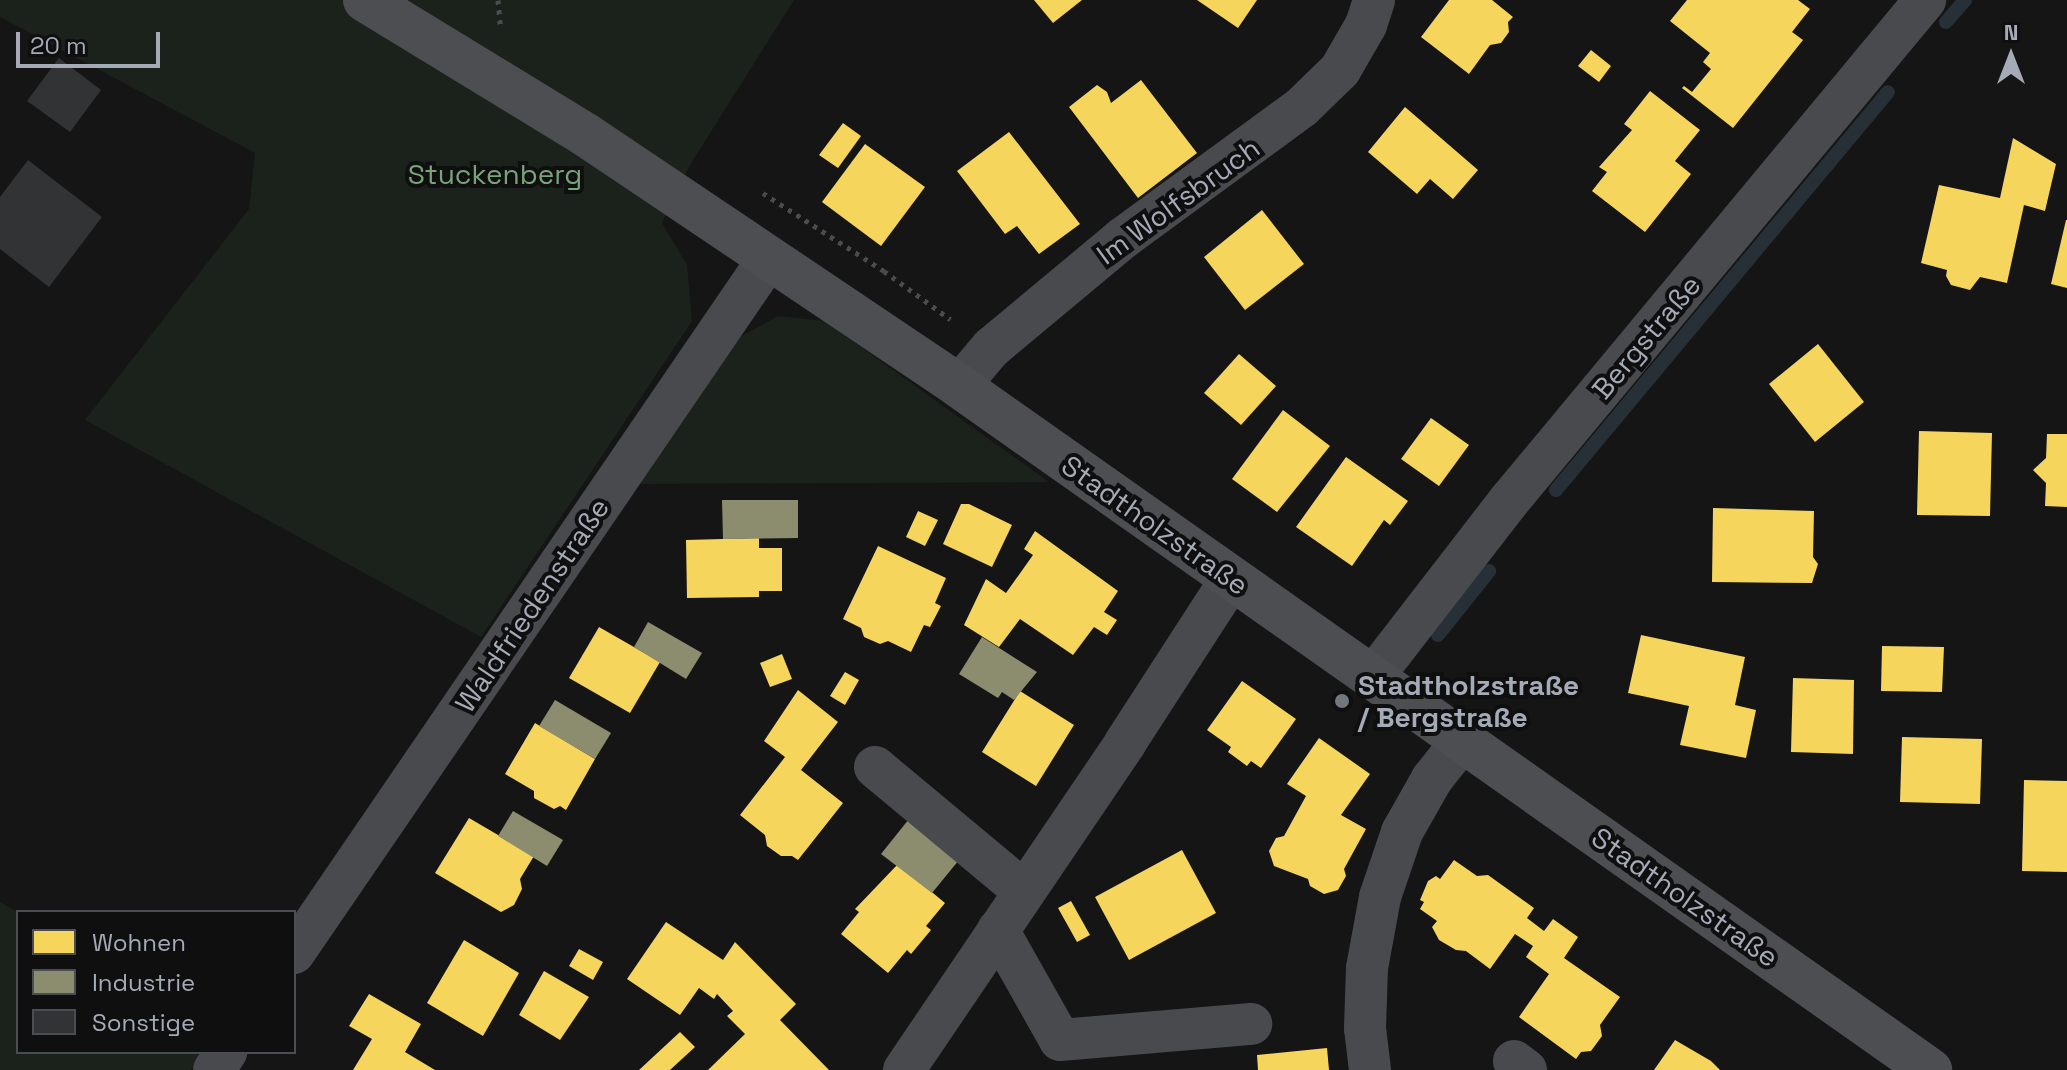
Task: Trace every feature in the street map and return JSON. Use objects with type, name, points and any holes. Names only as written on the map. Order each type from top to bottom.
[{"type":"street","name":"Stadtholzstraße","points":[[365,0],[586,135],[959,386],[1930,1070]]},
{"type":"street","name":"Im Wolfsbruch","points":[[959,386],[991,348],[1123,238],[1302,107],[1340,70],[1366,25],[1374,0]]},
{"type":"street","name":"Bergstraße","points":[[1372,678],[1508,502],[1925,0]]},
{"type":"street","name":"Waldfriedenstraße","points":[[296,950],[769,258]]},
{"type":"street","points":[[904,1070],[1231,579]]},
{"type":"street","points":[[1370,1070],[1365,1028],[1367,968],[1380,897],[1402,832],[1432,779],[1462,741]]},
{"type":"street","points":[[875,767],[1024,891]]},
{"type":"street","points":[[998,930],[1060,1040],[1251,1024]]},
{"type":"path","points":[[498,0],[500,24]]},
{"type":"green space","name":"Stuckenberg","points":[[0,0],[794,0],[690,165],[662,223],[687,265],[692,321],[481,637],[85,420],[249,209],[255,153],[0,17]]},
{"type":"green space","points":[[778,316],[825,321],[1049,482],[634,484],[734,340]]},
{"type":"green space","points":[[0,902],[16,911],[16,1054],[203,1054],[191,1070],[0,1070]]},
{"type":"building: Wohnen","points":[[1034,0],[1082,0],[1053,23]]},
{"type":"building: Wohnen","points":[[1197,0],[1257,0],[1238,28]]},
{"type":"building: Wohnen","points":[[1449,0],[1492,0],[1513,17],[1508,22],[1509,32],[1501,43],[1490,45],[1469,74],[1421,37]]},
{"type":"building: Wohnen","points":[[1687,0],[1798,0],[1810,9],[1792,32],[1803,40],[1733,128],[1682,88],[1684,86],[1692,92],[1711,69],[1703,62],[1710,53],[1670,21]]},
{"type":"building: Wohnen","points":[[1591,50],[1611,66],[1599,82],[1578,66]]},
{"type":"building: Wohnen","points":[[1141,80],[1197,153],[1138,198],[1069,107],[1097,85],[1107,92],[1111,103]]},
{"type":"building: Wohnen","points":[[1650,91],[1700,130],[1675,161],[1691,174],[1645,232],[1592,191],[1607,172],[1599,167],[1632,130],[1624,124]]},
{"type":"building: Wohnen","points":[[1405,107],[1478,170],[1453,199],[1430,179],[1417,194],[1368,152]]},
{"type":"building: Wohnen","points":[[843,123],[861,136],[838,168],[819,155]]},
{"type":"building: Wohnen","points":[[1009,132],[1080,224],[1039,254],[1017,226],[1005,234],[957,171]]},
{"type":"building: Wohnen","points":[[2013,138],[2056,164],[2045,211],[2024,205],[2007,283],[1980,277],[1970,290],[1951,285],[1946,276],[1947,270],[1921,263],[1939,185],[2000,198]]},
{"type":"building: Wohnen","points":[[865,144],[925,187],[881,246],[822,202]]},
{"type":"building: Wohnen","points":[[1262,210],[1304,264],[1245,310],[1204,257]]},
{"type":"building: Wohnen","points":[[2067,220],[2067,288],[2051,284]]},
{"type":"building: Wohnen","points":[[1818,344],[1864,402],[1815,442],[1769,384]]},
{"type":"building: Wohnen","points":[[1239,354],[1276,386],[1241,425],[1204,393]]},
{"type":"building: Wohnen","points":[[1283,410],[1330,446],[1277,512],[1232,479]]},
{"type":"building: Wohnen","points":[[1431,418],[1469,445],[1439,486],[1401,459]]},
{"type":"building: Wohnen","points":[[1919,431],[1992,433],[1990,516],[1917,515]]},
{"type":"building: Wohnen","points":[[2047,434],[2067,434],[2067,507],[2045,506],[2046,483],[2033,470],[2046,458]]},
{"type":"building: Wohnen","points":[[1346,457],[1408,501],[1390,525],[1384,520],[1352,566],[1296,527]]},
{"type":"building: Wohnen","points":[[961,504],[969,504],[1012,525],[992,567],[943,544]]},
{"type":"building: Wohnen","points":[[1713,508],[1814,511],[1813,557],[1818,564],[1812,583],[1712,582]]},
{"type":"building: Wohnen","points":[[918,511],[938,520],[925,546],[906,537]]},
{"type":"building: Wohnen","points":[[1035,531],[1118,591],[1104,612],[1117,620],[1107,635],[1094,627],[1073,655],[1020,619],[999,647],[964,625],[986,579],[1006,593],[1033,555],[1024,549]]},
{"type":"building: Wohnen","points":[[759,538],[759,548],[782,548],[782,591],[759,591],[759,597],[687,598],[686,540]]},
{"type":"building: Wohnen","points":[[878,546],[946,578],[935,603],[941,606],[930,627],[924,625],[911,652],[888,641],[880,644],[864,637],[861,628],[843,619]]},
{"type":"building: Wohnen","points":[[599,627],[660,662],[630,713],[569,678]]},
{"type":"building: Wohnen","points":[[1641,635],[1745,657],[1735,705],[1756,710],[1746,758],[1680,745],[1689,706],[1628,693]]},
{"type":"building: Wohnen","points":[[1882,646],[1944,647],[1942,692],[1881,691]]},
{"type":"building: Wohnen","points":[[782,654],[792,679],[770,687],[760,663]]},
{"type":"building: Wohnen","points":[[845,672],[859,680],[845,705],[830,696]]},
{"type":"building: Wohnen","points":[[1793,678],[1854,680],[1853,754],[1791,752]]},
{"type":"building: Wohnen","points":[[1242,681],[1296,719],[1261,768],[1251,761],[1247,766],[1228,752],[1231,747],[1207,730]]},
{"type":"building: Wohnen","points":[[798,690],[838,722],[801,770],[843,803],[798,860],[792,856],[781,856],[767,846],[765,835],[740,815],[785,757],[764,741]]},
{"type":"building: Wohnen","points":[[1020,691],[1074,725],[1036,786],[982,752]]},
{"type":"building: Wohnen","points":[[535,723],[595,759],[566,810],[560,806],[554,809],[534,798],[534,791],[505,774]]},
{"type":"building: Wohnen","points":[[1902,737],[1982,739],[1980,804],[1900,802]]},
{"type":"building: Wohnen","points":[[1319,738],[1370,774],[1341,815],[1366,829],[1344,869],[1346,876],[1338,890],[1324,894],[1310,886],[1308,879],[1274,866],[1269,851],[1276,838],[1284,836],[1306,796],[1287,784]]},
{"type":"building: Wohnen","points":[[2024,780],[2067,781],[2067,872],[2022,871]]},
{"type":"building: Wohnen","points":[[469,818],[534,856],[520,879],[522,889],[514,905],[501,912],[435,873]]},
{"type":"building: Wohnen","points":[[1182,850],[1216,913],[1129,960],[1095,897]]},
{"type":"building: Wohnen","points":[[1454,860],[1477,876],[1488,875],[1534,908],[1527,918],[1544,931],[1553,919],[1578,937],[1564,958],[1620,997],[1600,1025],[1602,1036],[1591,1051],[1581,1052],[1576,1059],[1519,1017],[1549,974],[1526,957],[1533,946],[1515,934],[1490,969],[1466,951],[1456,950],[1439,940],[1432,927],[1437,921],[1420,909],[1424,902],[1420,900],[1428,881],[1436,876],[1440,879]]},
{"type":"building: Wohnen","points":[[898,864],[945,903],[926,926],[931,930],[911,954],[907,950],[888,973],[841,934],[859,912],[855,909]]},
{"type":"building: Wohnen","points":[[1071,901],[1090,935],[1077,942],[1058,908]]},
{"type":"building: Wohnen","points":[[666,922],[723,960],[735,942],[796,1004],[780,1020],[829,1070],[708,1070],[745,1034],[727,1016],[733,1011],[717,994],[714,999],[699,988],[680,1015],[627,979]]},
{"type":"building: Wohnen","points":[[464,940],[519,973],[483,1036],[427,1003]]},
{"type":"building: Wohnen","points":[[579,949],[603,962],[593,980],[569,966]]},
{"type":"building: Wohnen","points":[[544,971],[589,997],[560,1040],[519,1015]]},
{"type":"building: Wohnen","points":[[369,994],[421,1024],[405,1052],[435,1070],[353,1070],[372,1039],[349,1026]]},
{"type":"building: Wohnen","points":[[680,1032],[695,1047],[670,1070],[639,1070]]},
{"type":"building: Wohnen","points":[[1675,1040],[1711,1061],[1720,1070],[1654,1070]]},
{"type":"building: Wohnen","points":[[1327,1048],[1329,1070],[1258,1070],[1257,1055]]},
{"type":"building: Industrie","points":[[722,500],[798,500],[798,538],[723,539]]},
{"type":"building: Industrie","points":[[648,622],[702,653],[686,679],[634,647]]},
{"type":"building: Industrie","points":[[982,637],[1037,672],[1014,700],[1002,692],[998,698],[959,674]]},
{"type":"building: Industrie","points":[[555,700],[611,733],[595,759],[539,726]]},
{"type":"building: Industrie","points":[[513,811],[563,840],[547,866],[498,836]]},
{"type":"building: Industrie","points":[[909,819],[959,860],[932,893],[881,854]]},
{"type":"building: Sonstige","points":[[59,58],[101,90],[70,132],[27,101]]},
{"type":"building: Sonstige","points":[[28,160],[102,217],[49,287],[0,249],[0,197]]},
{"type":"waterway","points":[[1946,22],[1965,0]]},
{"type":"waterway","points":[[1556,490],[1888,92]]},
{"type":"waterway","points":[[1438,635],[1489,571]]},
{"type":"place","name":"Stadtholzstraße / Bergstraße","points":[[1342,701]]}]
